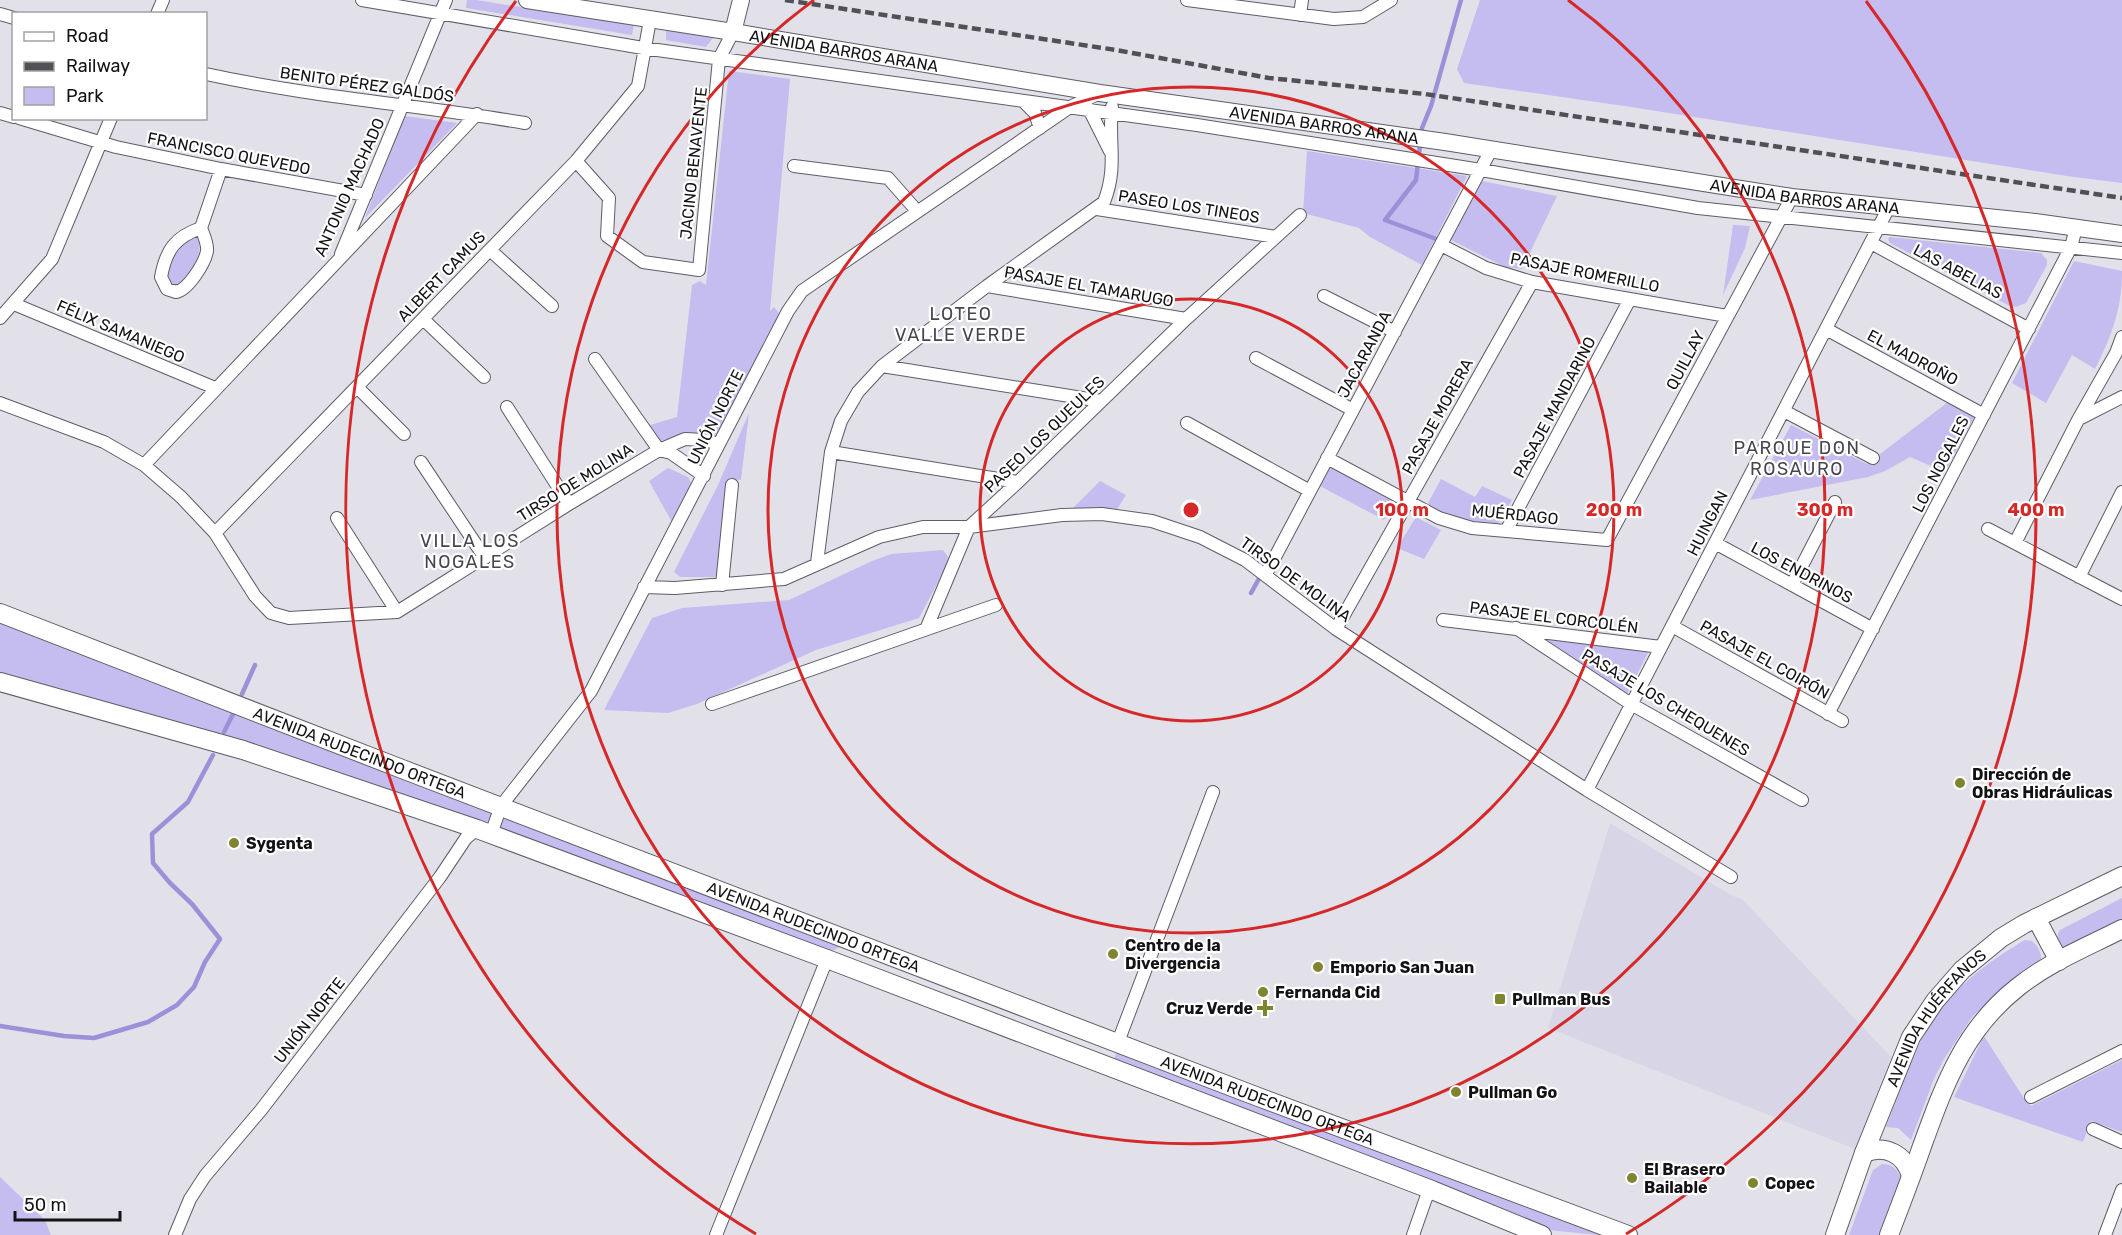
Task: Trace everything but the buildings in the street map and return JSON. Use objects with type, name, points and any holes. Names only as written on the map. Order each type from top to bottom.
[{"type":"main road","name":"AVENIDA BARROS ARANA","points":[[527,0],[1107,94],[1792,196],[2122,234]]},
{"type":"main road","points":[[733,32],[741,0]]},
{"type":"main road","name":"AVENIDA RUDECINDO ORTEGA","points":[[0,613],[1252,1095],[1628,1235]]},
{"type":"main road","name":"AVENIDA RUDECINDO ORTEGA","points":[[0,682],[243,750],[484,832],[827,959],[1432,1190],[1542,1235]]},
{"type":"main road","name":"AVENIDA HUÉRFANOS","points":[[1834,1235],[1863,1154],[1911,1037],[1935,1001],[1962,970],[2001,938],[2036,918],[2122,876]]},
{"type":"main road","points":[[2036,918],[2059,961]]},
{"type":"main road","points":[[1889,1235],[1939,1098],[1966,1043],[2005,998],[2035,975],[2122,929]]},
{"type":"main road","points":[[827,959],[854,948],[879,951]]},
{"type":"main road","points":[[1068,1051],[1100,1048],[1118,1042]]},
{"type":"main road","points":[[1863,1154],[1879,1149],[1894,1153],[1905,1162],[1911,1176]]},
{"type":"street","name":"AVENIDA BARROS ARANA","points":[[362,0],[643,48],[1112,113],[1481,170],[1698,208],[2122,253]]},
{"type":"street","name":"ANTONIO MACHADO","points":[[144,465],[215,388],[338,263],[446,0]]},
{"type":"street","points":[[1187,0],[1225,2],[1334,19],[1363,17],[1389,1]]},
{"type":"street","points":[[1300,15],[1302,0]]},
{"type":"street","name":"ALBERT CAMUS","points":[[215,533],[576,161],[638,86],[643,48],[650,20]]},
{"type":"street","points":[[719,59],[733,32]]},
{"type":"street","name":"JACINO BENAVENTE","points":[[576,161],[609,198],[607,236],[643,262],[699,270],[719,59]]},
{"type":"street","name":"BENITO PÉREZ GALDÓS","points":[[207,75],[256,85],[477,114],[525,123]]},
{"type":"street","points":[[1064,87],[1070,107]]},
{"type":"street","name":"UNIÓN NORTE","points":[[175,1235],[190,1199],[205,1176],[268,1100],[440,878],[466,838],[484,832],[501,806],[591,691],[788,311],[802,291],[1070,107],[1107,94]]},
{"type":"street","name":"PASEO LOS TINEOS","points":[[817,563],[831,452],[848,406],[882,366],[987,286],[1104,202],[1109,189],[1113,155],[1112,113],[1107,94]]},
{"type":"street","points":[[1022,100],[1032,108],[1040,128]]},
{"type":"street","points":[[1089,110],[1113,155]]},
{"type":"street","points":[[338,263],[477,114]]},
{"type":"street","name":"FRANCISCO QUEVEDO","points":[[26,120],[100,142],[221,169],[366,195]]},
{"type":"street","points":[[0,318],[52,259],[110,120]]},
{"type":"street","name":"JACARANDA","points":[[1266,574],[1491,150]]},
{"type":"street","points":[[794,166],[888,178],[917,212]]},
{"type":"street","points":[[201,228],[176,240],[167,258],[161,277],[164,286],[171,291],[181,291],[185,288],[205,258],[207,250],[201,228],[221,169]]},
{"type":"street","name":"QUILLAY","points":[[1606,540],[1792,196]]},
{"type":"street","name":"HUINGAN","points":[[1587,790],[1889,207]]},
{"type":"street","name":"PASEO LOS TINEOS","points":[[1097,209],[1276,237]]},
{"type":"street","name":"PASEO LOS QUEULES","points":[[927,627],[969,527],[1186,319],[1300,215]]},
{"type":"street","name":"LOS NOGALES","points":[[1828,714],[2071,247],[2076,228]]},
{"type":"street","name":"LAS ABELIAS","points":[[1871,243],[2029,329]]},
{"type":"street","name":"PASAJE ROMERILLO","points":[[1441,244],[1486,268],[1532,282],[1727,316]]},
{"type":"street","points":[[490,250],[552,306]]},
{"type":"street","name":"PASAJE MORERA","points":[[1336,629],[1532,282]]},
{"type":"street","name":"PASAJE EL TAMARUGO","points":[[987,286],[1186,319]]},
{"type":"street","points":[[1324,296],[1395,332]]},
{"type":"street","name":"PASAJE MANDARINO","points":[[1506,531],[1630,299]]},
{"type":"street","name":"FÉLIX SAMANIEGO","points":[[14,304],[215,388]]},
{"type":"street","points":[[423,319],[484,377]]},
{"type":"street","name":"EL MADROÑO","points":[[1826,329],[1984,415]]},
{"type":"street","points":[[2015,543],[2078,420],[2116,353],[2122,336]]},
{"type":"street","points":[[1256,358],[1353,410]]},
{"type":"street","points":[[595,359],[659,450]]},
{"type":"street","points":[[882,366],[1101,402]]},
{"type":"street","points":[[357,387],[404,434]]},
{"type":"street","points":[[2078,420],[2122,397]]},
{"type":"street","name":"TIRSO DE MOLINA","points":[[0,403],[104,442],[144,465],[182,497],[215,533],[255,596],[271,613],[289,618],[398,612],[659,450],[685,439],[704,440],[718,444]]},
{"type":"street","points":[[507,407],[569,504]]},
{"type":"street","points":[[1784,411],[1873,458]]},
{"type":"street","points":[[1187,423],[1310,491]]},
{"type":"street","name":"TIRSO DE MOLINA","points":[[659,450],[671,453],[704,476]]},
{"type":"street","points":[[831,452],[1018,482]]},
{"type":"street","name":"MUÉRDAGO","points":[[1327,458],[1439,518],[1472,528],[1606,540]]},
{"type":"street","points":[[422,462],[485,558]]},
{"type":"street","points":[[722,585],[732,485]]},
{"type":"street","points":[[2079,577],[2122,492]]},
{"type":"street","points":[[1792,585],[1835,502]]},
{"type":"street","name":"TIRSO DE MOLINA","points":[[644,587],[675,588],[784,579],[858,544],[923,527],[969,527],[1062,515],[1102,514],[1127,516],[1168,526],[1223,547],[1266,574],[1336,629],[1587,790],[1731,877]]},
{"type":"street","points":[[337,518],[398,612]]},
{"type":"street","points":[[1988,529],[2122,599]]},
{"type":"street","name":"LOS ENDRINOS","points":[[1715,543],[1873,629]]},
{"type":"street","points":[[712,704],[927,627],[996,605]]},
{"type":"street","name":"PASAJE EL CORCOLÉN","points":[[1443,620],[1661,647]]},
{"type":"street","name":"PASAJE EL COIRÓN","points":[[1672,626],[1842,721]]},
{"type":"street","name":"PASAJE LOS CHEQUENES","points":[[1516,628],[1631,704],[1802,800]]},
{"type":"street","points":[[1118,1042],[1213,792]]},
{"type":"street","name":"AVENIDA RUDECINDO ORTEGA","points":[[716,1235],[827,959]]},
{"type":"street","points":[[2031,1097],[2122,1052]]},
{"type":"street","points":[[2093,1129],[2122,1142]]},
{"type":"street","points":[[1413,1235],[1426,1198],[1432,1190]]},
{"type":"street","points":[[2105,1235],[2122,1190]]},
{"type":"shaded area","points":[[1610,823],[1743,900],[1891,1057],[1855,1149],[1548,1028]]},
{"type":"green space","points":[[467,0],[634,25],[632,35],[466,8]]},
{"type":"green space","points":[[1480,0],[2122,0],[2122,183],[1464,83],[1457,69]]},
{"type":"green space","points":[[666,30],[713,38],[706,47],[666,40]]},
{"type":"green space","points":[[729,71],[790,79],[770,311],[774,307],[781,316],[718,437],[684,434],[657,442],[647,426],[677,417],[692,285],[700,281],[706,285]]},
{"type":"green space","points":[[404,116],[457,123],[365,218]]},
{"type":"green space","points":[[1307,151],[1467,176],[1422,265],[1370,237],[1359,228],[1303,213]]},
{"type":"green space","points":[[1482,181],[1557,196],[1522,269],[1505,267],[1451,240]]},
{"type":"green space","points":[[1733,225],[1750,226],[1745,248],[1723,295]]},
{"type":"green space","points":[[198,235],[199,250],[195,266],[185,279],[172,286],[167,276],[180,244]]},
{"type":"green space","points":[[1890,237],[2041,253],[2047,260],[2047,265],[2026,303],[2016,307],[2008,305],[1890,243],[1888,239]]},
{"type":"green space","points":[[2074,261],[2122,271],[2118,310],[2111,333],[2095,369],[2072,355],[2046,403],[2012,383]]},
{"type":"green space","name":"PARQUE DON ROSAURO","points":[[1948,402],[1974,417],[1945,472],[1910,457],[1885,471],[1868,477],[1750,500],[1791,425],[1867,464]]},
{"type":"green space","points":[[749,413],[741,480],[731,479],[728,485],[718,577],[680,577],[674,572],[718,485]]},
{"type":"green space","points":[[1327,466],[1397,501],[1384,520],[1318,485]]},
{"type":"green space","points":[[668,468],[688,477],[692,484],[673,524],[649,481]]},
{"type":"green space","points":[[1441,479],[1475,497],[1482,486],[1512,500],[1498,524],[1449,518],[1427,505]]},
{"type":"green space","points":[[1100,481],[1126,495],[1116,511],[1068,513]]},
{"type":"green space","points":[[1416,517],[1441,530],[1424,559],[1397,548]]},
{"type":"green space","points":[[943,550],[948,557],[947,565],[919,618],[816,650],[697,704],[668,713],[604,710],[652,618],[682,608],[789,600],[891,554]]},
{"type":"green space","points":[[0,620],[157,685],[317,743],[846,944],[828,953],[0,678]]},
{"type":"green space","points":[[1548,638],[1649,651],[1627,694],[1547,643]]},
{"type":"green space","points":[[2122,898],[2122,929],[2065,953],[2058,939],[2060,930]]},
{"type":"green space","points":[[2025,940],[2032,941],[2036,945],[2041,960],[2017,976],[1972,1017],[1944,1059],[1934,1079],[1911,1140],[1898,1128],[1886,1127],[1915,1053],[1936,1015],[1970,978]]},
{"type":"green space","points":[[1984,1036],[2031,1106],[2122,1060],[2122,1132],[2091,1121],[2083,1142],[1954,1097]]},
{"type":"green space","points":[[1117,1051],[1243,1101],[1557,1217],[1599,1235],[1548,1230],[1113,1062]]},
{"type":"green space","points":[[1882,1164],[1894,1168],[1901,1179],[1881,1235],[1849,1235],[1873,1170]]},
{"type":"green space","points":[[0,1177],[45,1220],[51,1235],[0,1235]]},
{"type":"waterway","points":[[1438,242],[1439,240],[1385,220],[1416,180],[1422,128],[1431,106],[1461,0]]},
{"type":"waterway","points":[[1251,593],[1261,575]]},
{"type":"waterway","points":[[242,694],[255,665]]},
{"type":"waterway","points":[[224,732],[233,714]]},
{"type":"waterway","points":[[0,1026],[64,1036],[94,1038],[148,1022],[177,1005],[194,987],[205,962],[220,939],[192,904],[153,863],[152,834],[188,802],[213,755]]},
{"type":"railway","points":[[785,0],[1116,50],[1269,78],[1425,94],[2122,198]]},
{"type":"place","name":"Dirección de Obras Hidráulicas","points":[[1960,783]]},
{"type":"place","name":"Sygenta","points":[[234,843]]},
{"type":"place","name":"Centro de la Divergencia","points":[[1113,954]]},
{"type":"place","name":"Emporio San Juan","points":[[1318,967]]},
{"type":"place","name":"Fernanda Cid","points":[[1263,992]]},
{"type":"place","name":"Pullman Bus","points":[[1500,999]]},
{"type":"place","name":"Cruz Verde","points":[[1265,1008]]},
{"type":"place","name":"Pullman Go","points":[[1456,1092]]},
{"type":"place","name":"El Brasero Bailable","points":[[1632,1178]]},
{"type":"place","name":"Copec","points":[[1753,1183]]},
{"type":"district","name":"LOTEO VALLE VERDE","points":[[961,324]]},
{"type":"district","name":"PARQUE DON ROSAURO","points":[[1797,458]]},
{"type":"district","name":"VILLA LOS NOGALES","points":[[470,551]]}]
